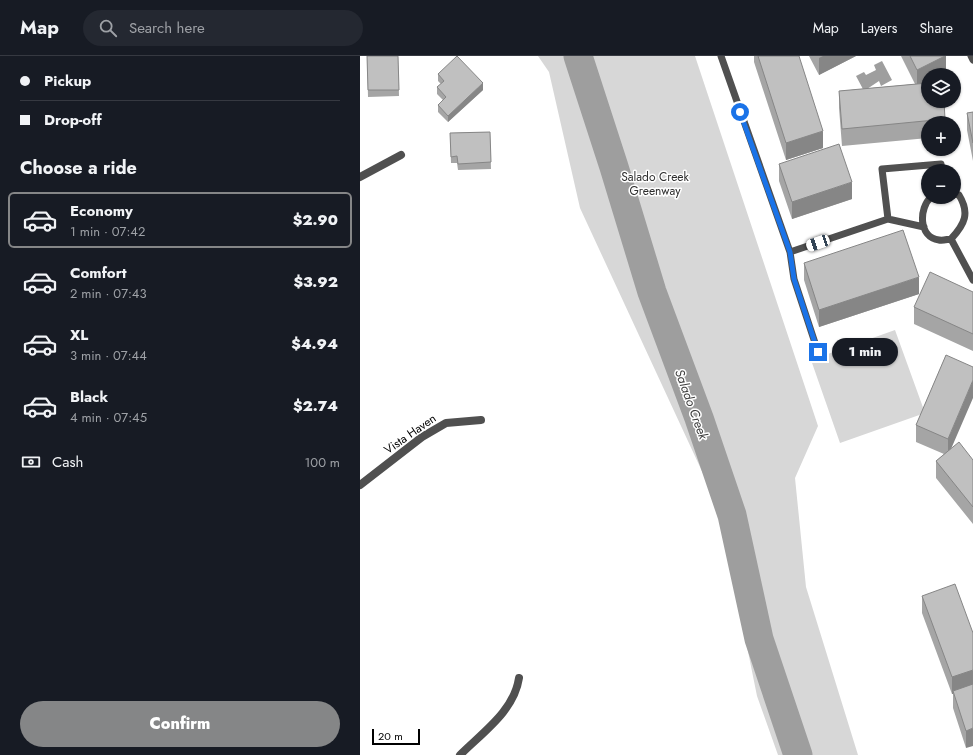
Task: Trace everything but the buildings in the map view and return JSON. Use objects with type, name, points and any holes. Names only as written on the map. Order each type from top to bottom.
[{"type":"street","points":[[360,177],[401,155]]},
{"type":"street","name":"Vista Haven","points":[[360,485],[422,437],[446,423],[481,420]]},
{"type":"street","points":[[460,755],[508,708],[517,691],[519,678]]},
{"type":"lane","points":[[721,56],[790,252],[794,279],[818,352]]},
{"type":"lane","points":[[971,56],[973,60]]},
{"type":"lane","points":[[888,219],[882,169],[921,166]]},
{"type":"lane","points":[[926,204],[922,215],[924,227],[928,234],[938,240],[951,239],[960,229],[965,219],[964,204],[961,200]]},
{"type":"lane","points":[[790,252],[888,219],[924,227]]},
{"type":"lane","points":[[951,239],[970,266],[973,280]]},
{"type":"green space","name":"Salado Creek Greenway","points":[[538,56],[695,56],[818,426],[795,478],[806,587],[858,755],[778,755],[757,696],[719,508],[580,208],[549,72]]},
{"type":"green space","points":[[895,330],[925,413],[840,443],[811,360]]},
{"type":"shaded area","points":[[882,61],[892,80],[881,86],[879,81],[864,91],[856,76],[864,72],[866,75],[876,70],[874,65]]},
{"type":"waterway","name":"Salado Creek","points":[[578,56],[652,292],[699,418],[732,515],[759,639],[798,755]]},
{"type":"route","points":[[740,112],[790,252],[794,279],[818,352]]}]
